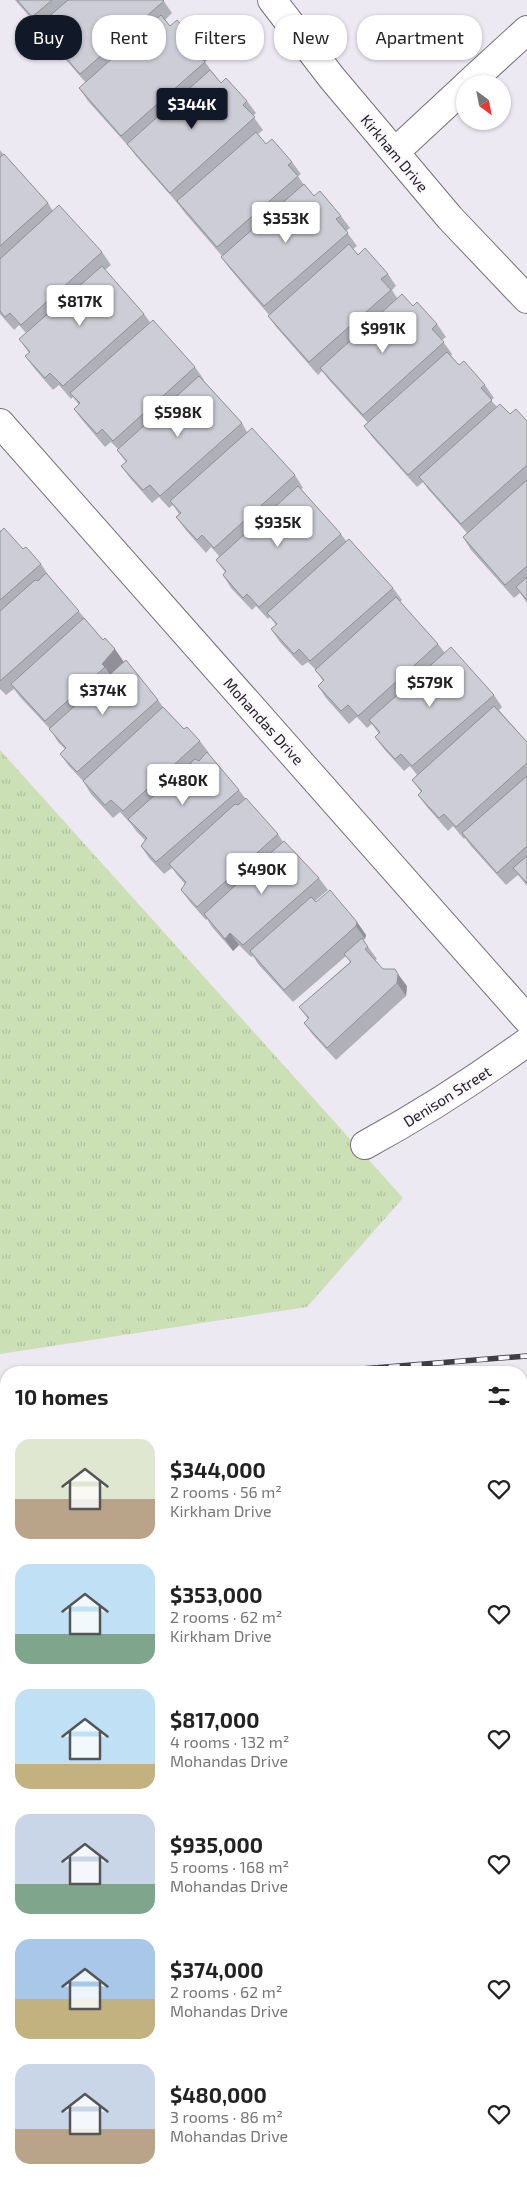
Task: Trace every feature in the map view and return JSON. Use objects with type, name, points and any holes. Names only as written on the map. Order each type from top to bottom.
[{"type":"street","name":"Kirkham Drive","points":[[272,0],[332,78],[450,218],[527,299]]},
{"type":"street","points":[[478,75],[527,30]]},
{"type":"street","points":[[394,152],[456,95]]},
{"type":"street","name":"Mohandas Drive","points":[[0,423],[527,1019]]},
{"type":"street","name":"Denison Street","points":[[365,1145],[422,1114],[527,1042]]},
{"type":"green space","points":[[0,750],[403,1198],[307,1307],[0,1354]]},
{"type":"building","points":[[17,0],[52,0],[34,15],[30,15]]},
{"type":"building","points":[[68,0],[164,1],[148,15],[92,15],[92,60],[96,60],[80,74],[68,60],[82,60],[82,15],[51,15]]},
{"type":"building","points":[[166,21],[170,26],[176,21],[176,60],[203,60],[205,62],[121,136],[79,88],[110,60],[166,60]]},
{"type":"building","points":[[210,70],[221,83],[226,78],[247,101],[243,105],[255,117],[170,193],[127,144]]},
{"type":"building","points":[[256,132],[266,144],[272,139],[292,162],[288,165],[298,176],[217,247],[177,201]]},
{"type":"building","points":[[4,154],[48,203],[0,246],[0,157]]},
{"type":"building","points":[[304,184],[314,196],[320,191],[341,216],[336,219],[348,233],[264,306],[221,257]]},
{"type":"building","points":[[59,205],[102,252],[21,325],[10,313],[5,317],[0,311],[0,259]]},
{"type":"building","points":[[349,244],[358,255],[365,248],[388,274],[381,279],[391,290],[309,362],[268,316]]},
{"type":"building","points":[[102,266],[144,314],[63,386],[50,373],[45,378],[25,356],[30,352],[19,339]]},
{"type":"building","points":[[402,294],[413,306],[417,302],[437,324],[432,329],[444,342],[363,415],[320,368]]},
{"type":"building","points":[[153,320],[195,367],[113,441],[102,429],[97,434],[74,409],[80,403],[70,393]]},
{"type":"building","points":[[447,352],[459,365],[464,361],[485,385],[481,388],[492,400],[408,475],[364,426]]},
{"type":"building","points":[[199,376],[242,423],[160,496],[150,485],[143,490],[121,466],[127,461],[117,450]]},
{"type":"building","points":[[500,404],[510,414],[516,409],[527,421],[527,465],[461,524],[419,477]]},
{"type":"building","points":[[252,428],[295,475],[214,548],[202,535],[197,540],[176,517],[181,513],[170,501]]},
{"type":"building","points":[[527,480],[527,566],[505,585],[463,537]]},
{"type":"building","points":[[298,486],[341,534],[259,607],[247,594],[243,598],[223,575],[226,571],[216,560]]},
{"type":"building","points":[[4,528],[23,549],[26,547],[41,564],[0,600],[0,532]]},
{"type":"building","points":[[349,539],[393,588],[310,661],[299,649],[294,654],[271,629],[277,624],[267,613]]},
{"type":"building","points":[[46,573],[79,611],[0,681],[0,611],[35,580],[38,581]]},
{"type":"building","points":[[527,577],[527,600],[516,587]]},
{"type":"building","points":[[396,597],[438,644],[358,716],[348,705],[341,711],[318,686],[324,680],[315,670]]},
{"type":"building","points":[[84,618],[103,640],[105,638],[115,649],[102,664],[105,667],[45,721],[11,684]]},
{"type":"building","points":[[451,647],[494,695],[412,766],[401,754],[395,759],[375,737],[380,732],[369,720]]},
{"type":"building","points":[[126,660],[158,700],[77,772],[60,754],[66,748],[49,729]]},
{"type":"building","points":[[494,706],[527,742],[527,763],[456,827],[444,814],[439,818],[418,795],[422,791],[412,780]]},
{"type":"building","points":[[163,707],[184,729],[187,727],[200,741],[123,811],[111,800],[105,805],[83,781]]},
{"type":"building","points":[[207,752],[239,790],[156,862],[141,846],[147,838],[128,819],[195,759],[199,761]]},
{"type":"building","points":[[527,776],[527,846],[497,873],[462,833]]},
{"type":"building","points":[[246,798],[278,834],[197,907],[181,890],[186,882],[169,864],[235,804],[238,805]]},
{"type":"building","points":[[284,841],[319,878],[243,945],[230,933],[225,939],[204,914]]},
{"type":"building","points":[[527,856],[527,883],[513,868]]},
{"type":"building","points":[[330,890],[357,922],[356,926],[284,990],[250,951],[311,897],[316,902]]},
{"type":"building","points":[[362,938],[368,947],[365,949],[383,969],[395,969],[398,974],[397,983],[327,1048],[304,1023],[309,1018],[299,1007],[351,962],[344,954]]},
{"type":"railway","points":[[400,1366],[527,1356]]}]
